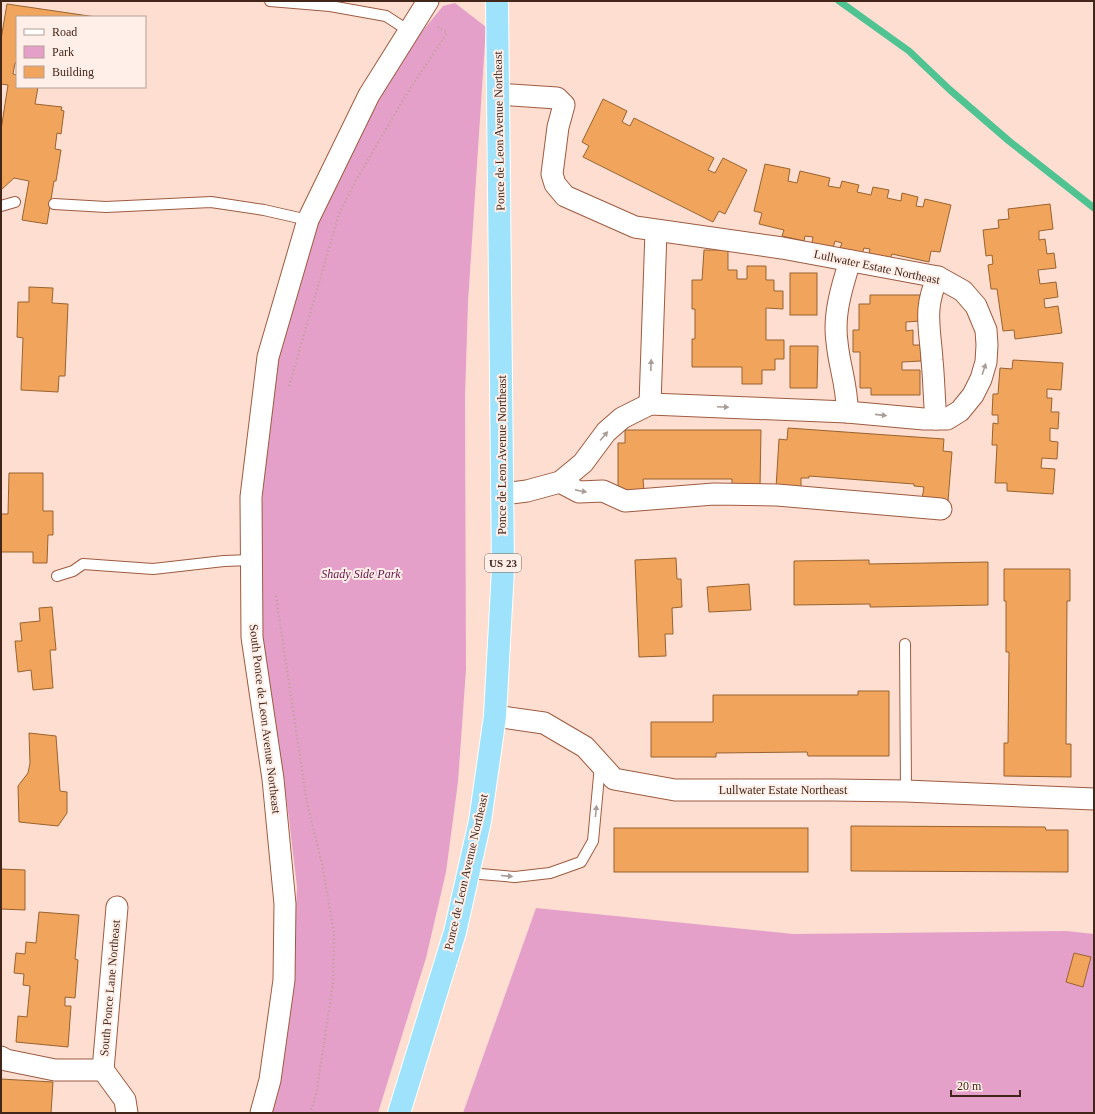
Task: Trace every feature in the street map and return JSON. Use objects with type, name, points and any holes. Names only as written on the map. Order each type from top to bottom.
[{"type":"highway","name":"Ponce de Leon Avenue Northeast","points":[[399,1113],[455,932],[480,821],[495,716],[503,569],[497,1]]},
{"type":"street","name":"South Ponce de Leon Avenue Northeast","points":[[261,1113],[270,1080],[284,980],[285,904],[273,779],[252,637],[251,498],[268,358],[308,220],[369,95],[428,1]]},
{"type":"street","name":"Lullwater Estate Northeast","points":[[498,94],[557,98],[564,105],[558,127],[552,174],[555,184],[565,196],[635,227],[782,248],[938,277],[963,291],[976,306],[986,330],[987,345],[986,362],[973,395],[960,411],[947,419],[924,419],[846,412],[650,404],[622,418],[606,432],[583,463],[560,482],[527,491],[503,494]]},
{"type":"street","points":[[650,404],[656,231]]},
{"type":"street","points":[[846,412],[847,397],[839,360],[836,329],[840,297],[850,261]]},
{"type":"street","points":[[936,419],[928,309],[938,277]]},
{"type":"street","points":[[583,463],[593,474],[603,492]]},
{"type":"street","points":[[560,482],[579,492],[603,492],[625,501],[714,494],[769,495],[941,509]]},
{"type":"street","name":"Lullwater Estate Northeast","points":[[495,716],[544,723],[585,746],[614,780],[675,790],[906,791],[1094,799]]},
{"type":"street","name":"South Ponce Lane Northeast","points":[[103,1070],[117,907]]},
{"type":"street","points":[[1,1057],[6,1060],[55,1070],[103,1070],[125,1100],[127,1113]]},
{"type":"lane","points":[[270,1],[330,6],[386,16],[409,31]]},
{"type":"lane","points":[[1,206],[15,202]]},
{"type":"lane","points":[[54,204],[106,208],[211,202],[264,210],[308,220]]},
{"type":"lane","points":[[58,576],[73,571],[84,564],[153,569],[224,561],[251,560]]},
{"type":"lane","points":[[905,644],[906,791]]},
{"type":"lane","points":[[468,873],[515,877],[550,873],[581,862],[593,841],[600,764]]},
{"type":"path","points":[[288,388],[338,214],[406,95],[447,33],[437,27]]},
{"type":"path","points":[[276,594],[307,803],[322,864],[334,933],[333,983],[316,1096],[310,1113]]},
{"type":"green space","name":"Shady Side Park","points":[[455,3],[486,27],[468,302],[465,397],[466,669],[458,782],[446,872],[426,958],[378,1113],[271,1113],[292,993],[297,887],[288,811],[261,638],[257,573],[263,490],[279,350],[318,214],[376,87],[443,6]]},
{"type":"green space","points":[[536,908],[793,934],[1066,931],[1094,934],[1094,1113],[463,1113]]},
{"type":"building","points":[[7,4],[89,16],[16,16],[16,63],[13,74],[16,75],[16,88],[38,88],[35,104],[62,107],[61,110],[64,111],[61,134],[57,133],[55,149],[61,150],[47,224],[22,220],[29,181],[14,178],[1,190],[1,130],[8,85],[1,84],[1,39]]},
{"type":"building","points":[[603,99],[627,111],[622,122],[630,126],[634,118],[714,158],[708,170],[715,173],[723,158],[747,170],[725,214],[719,211],[713,222],[583,157],[589,146],[582,142]]},
{"type":"building","points":[[765,164],[790,169],[788,181],[797,183],[800,171],[830,178],[828,186],[840,188],[842,181],[859,185],[857,192],[871,195],[873,187],[889,190],[887,198],[901,201],[902,193],[918,197],[916,206],[923,207],[925,199],[951,205],[940,252],[931,251],[929,262],[892,254],[890,259],[869,254],[870,249],[864,248],[862,254],[840,248],[842,243],[835,241],[833,248],[812,243],[813,237],[805,236],[804,241],[782,236],[784,230],[759,224],[762,213],[754,211]]},
{"type":"building","points":[[1050,204],[1053,229],[1039,231],[1039,240],[1045,239],[1047,254],[1054,253],[1056,268],[1038,270],[1040,284],[1056,282],[1058,297],[1044,299],[1045,308],[1058,306],[1062,333],[1015,339],[1014,330],[1003,331],[997,289],[991,289],[988,265],[993,264],[992,255],[986,256],[983,230],[999,228],[998,220],[1009,219],[1008,209]]},
{"type":"building","points":[[704,250],[728,250],[728,270],[737,270],[737,279],[747,279],[747,266],[766,266],[766,280],[774,280],[774,291],[783,291],[783,309],[766,308],[766,340],[784,340],[784,359],[775,359],[775,370],[762,370],[762,384],[742,384],[742,367],[692,367],[692,339],[695,339],[695,309],[692,309],[692,280],[702,280]]},
{"type":"building","points":[[790,273],[817,273],[817,315],[790,315]]},
{"type":"building","points":[[29,287],[53,288],[52,303],[68,304],[65,376],[59,376],[58,392],[21,390],[23,338],[17,337],[18,302],[29,302]]},
{"type":"building","points":[[870,295],[920,295],[920,321],[906,322],[906,331],[913,330],[913,345],[921,345],[921,361],[902,362],[902,370],[920,370],[920,395],[871,395],[871,388],[860,388],[860,352],[853,352],[853,330],[859,330],[859,304],[870,304]]},
{"type":"building","points":[[790,346],[818,346],[817,388],[790,388]]},
{"type":"building","points":[[1013,360],[1063,363],[1061,390],[1047,389],[1047,398],[1052,398],[1051,412],[1059,412],[1058,429],[1050,428],[1050,441],[1058,442],[1057,459],[1042,458],[1041,468],[1055,469],[1053,494],[1007,491],[1007,483],[995,483],[997,445],[992,445],[993,423],[998,424],[998,415],[992,415],[993,394],[998,394],[1000,368],[1012,369]]},
{"type":"building","points":[[788,428],[944,439],[943,451],[952,452],[948,501],[922,499],[924,487],[914,486],[914,484],[809,476],[809,478],[801,478],[801,490],[776,488],[779,439],[787,440]]},
{"type":"building","points":[[625,430],[761,430],[760,488],[732,488],[732,479],[643,479],[644,491],[618,491],[618,443],[625,443]]},
{"type":"building","points":[[9,473],[43,473],[43,511],[53,511],[53,535],[48,535],[47,563],[33,563],[33,552],[1,552],[1,514],[8,514]]},
{"type":"building","points":[[676,558],[677,579],[681,579],[682,607],[672,608],[673,634],[665,634],[666,656],[639,657],[635,560]]},
{"type":"building","points":[[869,560],[869,564],[988,562],[988,605],[870,607],[870,604],[794,605],[794,561]]},
{"type":"building","points":[[1004,569],[1070,569],[1070,601],[1067,601],[1066,744],[1071,744],[1071,777],[1004,776],[1004,743],[1008,743],[1009,652],[1006,652],[1006,601],[1004,601]]},
{"type":"building","points":[[749,584],[751,610],[709,612],[707,587]]},
{"type":"building","points":[[52,607],[56,650],[50,650],[53,688],[33,690],[31,670],[18,672],[15,641],[22,641],[20,623],[40,621],[39,608]]},
{"type":"building","points":[[858,691],[889,691],[889,756],[808,756],[807,752],[716,753],[716,757],[651,757],[651,722],[713,722],[713,695],[858,695]]},
{"type":"building","points":[[29,733],[56,736],[60,791],[67,792],[67,813],[58,826],[19,822],[18,786],[28,773],[30,763]]},
{"type":"building","points":[[851,826],[1045,827],[1046,830],[1068,830],[1068,872],[851,871]]},
{"type":"building","points":[[614,828],[808,828],[808,872],[614,872]]},
{"type":"building","points":[[1,869],[25,870],[25,910],[1,909]]},
{"type":"building","points":[[39,912],[79,915],[75,959],[78,960],[75,998],[65,997],[65,1006],[71,1006],[68,1047],[16,1042],[18,1016],[27,1017],[30,986],[23,985],[24,974],[14,973],[16,953],[25,954],[26,942],[36,943]]},
{"type":"building","points":[[1074,953],[1091,957],[1083,987],[1066,982]]},
{"type":"building","points":[[1,1079],[53,1082],[51,1113],[1,1113]]},
{"type":"waterway","points":[[839,1],[909,51],[950,90],[1009,141],[1094,208]]}]
